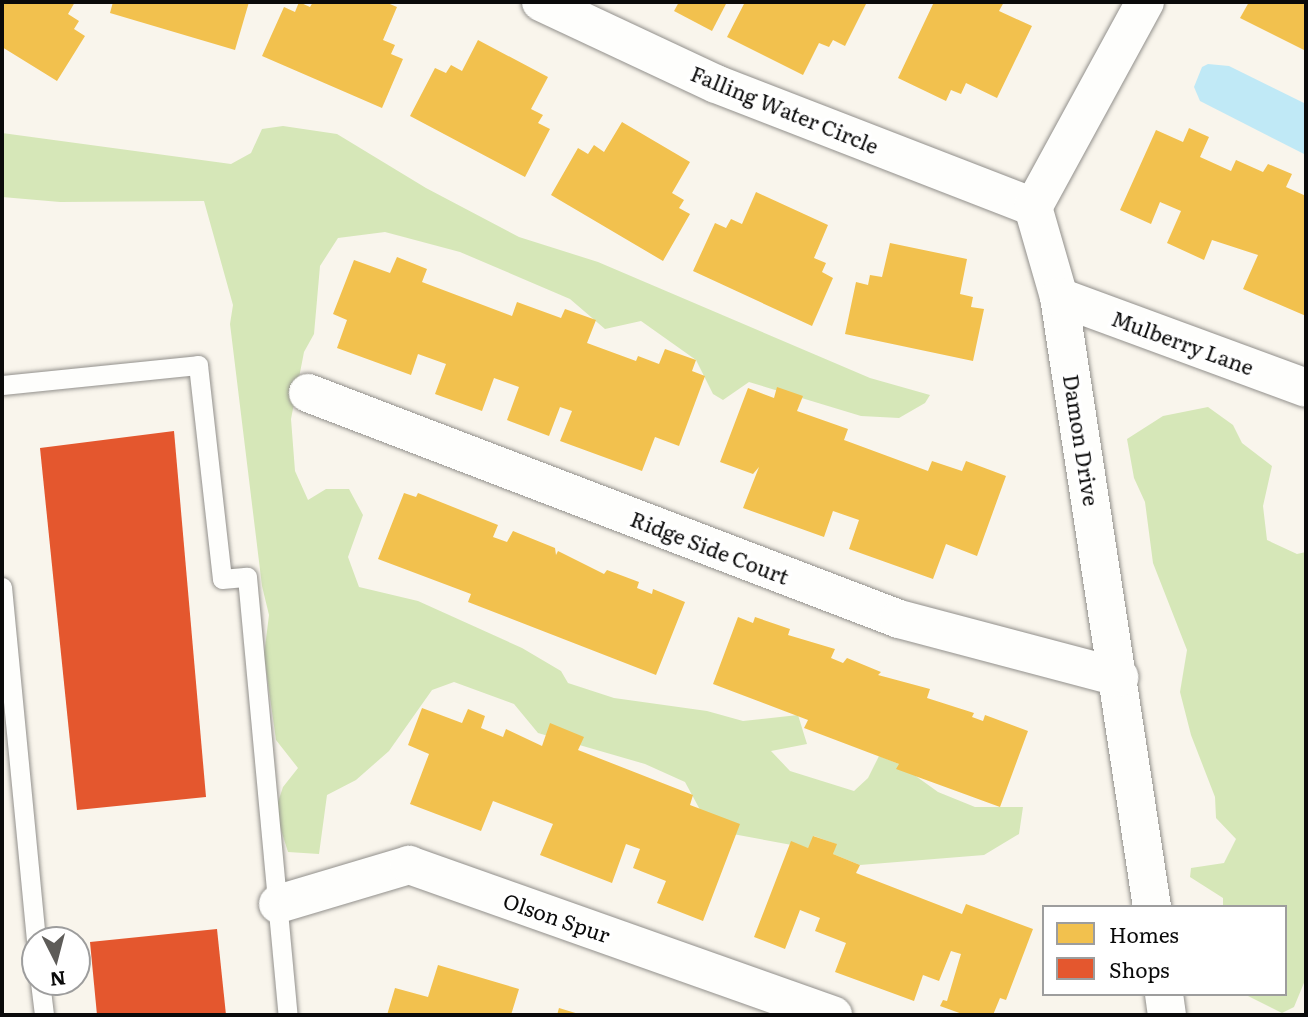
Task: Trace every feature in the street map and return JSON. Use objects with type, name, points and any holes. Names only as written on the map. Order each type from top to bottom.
[{"type":"street","name":"Falling Water Circle","points":[[541,2],[716,84],[1033,207]]},
{"type":"street","points":[[1033,207],[1145,2]]},
{"type":"street","name":"Damon Drive","points":[[1033,207],[1059,297],[1152,905]]},
{"type":"street","name":"Mulberry Lane","points":[[1059,297],[1306,388]]},
{"type":"street","name":"Ridge Side Court","points":[[308,393],[899,619],[1119,677]]},
{"type":"street","name":"Olson Spur","points":[[278,904],[409,865],[833,1015]]},
{"type":"street","points":[[1164,996],[1167,1015]]},
{"type":"lane","points":[[2,385],[198,365],[222,579],[247,578],[288,1015]]},
{"type":"lane","points":[[2,587],[4,632],[35,926]]},
{"type":"lane","points":[[42,996],[44,1015]]},
{"type":"green space","points":[[283,126],[337,134],[426,188],[519,237],[598,262],[870,378],[930,395],[925,403],[899,418],[861,416],[749,382],[723,400],[713,394],[696,360],[641,321],[605,329],[570,299],[460,252],[385,232],[338,238],[320,266],[314,334],[304,352],[291,419],[295,471],[308,500],[326,489],[349,489],[363,515],[348,557],[359,587],[418,601],[522,648],[561,671],[568,683],[614,698],[707,711],[743,721],[798,715],[807,744],[771,751],[790,771],[854,791],[868,778],[879,756],[899,764],[938,792],[975,807],[1023,807],[1019,834],[984,855],[860,865],[833,854],[836,844],[814,836],[808,848],[711,830],[685,782],[645,764],[538,733],[514,704],[454,682],[432,690],[389,751],[356,780],[327,795],[319,854],[288,852],[275,811],[283,787],[298,768],[276,740],[264,655],[269,615],[262,586],[230,324],[233,305],[204,201],[60,202],[2,197],[2,133],[231,164],[251,153],[262,129]]},
{"type":"green space","points":[[1208,407],[1233,425],[1242,443],[1272,466],[1263,506],[1267,540],[1297,554],[1306,552],[1306,978],[1294,1007],[1282,1013],[1248,996],[1287,996],[1287,905],[1223,905],[1223,898],[1190,877],[1191,868],[1224,863],[1236,839],[1216,818],[1215,797],[1191,735],[1180,692],[1187,650],[1153,563],[1145,502],[1134,478],[1127,439],[1163,416]]},
{"type":"water","points":[[1208,64],[1229,66],[1306,104],[1306,155],[1200,101],[1194,87],[1202,67]]},
{"type":"building: Homes","points":[[2,2],[75,2],[68,14],[79,21],[74,29],[85,36],[57,81],[2,47]]},
{"type":"building: Homes","points":[[113,2],[249,2],[235,50],[110,13]]},
{"type":"building: Homes","points":[[299,2],[310,7],[313,2],[385,2],[397,7],[383,40],[395,45],[391,54],[403,59],[382,108],[262,56],[284,7],[295,12]]},
{"type":"building: Homes","points":[[679,2],[727,2],[712,31],[674,11]]},
{"type":"building: Homes","points":[[745,2],[867,2],[845,46],[833,40],[829,47],[819,43],[803,75],[727,37]]},
{"type":"building: Homes","points":[[934,2],[1004,2],[999,11],[1032,26],[997,98],[966,83],[961,94],[951,90],[946,101],[898,78]]},
{"type":"building: Homes","points":[[1249,2],[1306,2],[1306,51],[1240,18]]},
{"type":"building: Homes","points":[[478,40],[548,77],[531,109],[543,115],[538,123],[550,129],[525,177],[410,116],[435,68],[446,73],[451,65],[462,71]]},
{"type":"building: Homes","points":[[622,122],[690,162],[672,193],[684,200],[679,208],[690,214],[663,261],[551,195],[578,148],[588,154],[594,145],[604,152]]},
{"type":"building: Homes","points":[[1189,128],[1209,137],[1200,157],[1231,171],[1236,160],[1263,172],[1268,164],[1292,174],[1286,187],[1306,196],[1306,316],[1243,289],[1258,255],[1212,240],[1204,260],[1167,243],[1181,211],[1160,202],[1151,224],[1120,210],[1156,130],[1183,142]]},
{"type":"building: Homes","points":[[756,192],[828,225],[814,258],[826,263],[822,272],[833,278],[812,326],[693,271],[715,223],[726,228],[731,219],[742,224]]},
{"type":"building: Homes","points":[[890,243],[967,259],[960,294],[973,297],[971,307],[984,309],[973,361],[845,334],[856,282],[868,285],[870,275],[882,277]]},
{"type":"building: Homes","points":[[397,257],[427,269],[422,282],[512,316],[517,302],[561,318],[565,309],[596,320],[587,343],[636,361],[638,356],[659,364],[665,349],[696,360],[692,371],[705,376],[679,446],[655,437],[642,471],[560,441],[572,411],[560,407],[549,436],[507,420],[519,387],[494,378],[482,411],[435,394],[446,364],[418,354],[411,375],[337,348],[347,320],[333,314],[354,260],[390,273]]},
{"type":"building: Homes","points":[[777,387],[803,396],[797,411],[848,429],[844,440],[928,471],[932,461],[962,471],[966,461],[1006,476],[977,556],[946,544],[933,579],[849,549],[859,520],[833,511],[824,537],[743,508],[759,467],[753,474],[720,462],[748,388],[774,398]]},
{"type":"building: Homes","points":[[404,493],[416,497],[418,493],[498,525],[493,537],[507,542],[513,531],[555,548],[556,555],[558,551],[604,574],[607,570],[639,582],[637,588],[652,594],[653,589],[685,602],[656,675],[468,602],[471,594],[378,559]]},
{"type":"building: Homes","points":[[738,617],[753,623],[755,617],[790,629],[788,635],[835,649],[831,658],[843,663],[847,658],[881,672],[878,675],[930,689],[927,698],[974,713],[972,717],[983,721],[985,715],[1028,731],[1000,807],[896,769],[899,764],[804,728],[808,720],[713,684]]},
{"type":"building: Homes","points":[[422,708],[462,723],[468,709],[485,716],[481,728],[503,737],[506,729],[542,746],[550,723],[584,737],[578,750],[693,795],[690,805],[740,824],[703,921],[657,903],[666,881],[633,868],[640,849],[626,844],[612,883],[540,855],[553,824],[493,801],[481,831],[410,804],[429,754],[408,745]]},
{"type":"building: Homes","points":[[813,836],[837,844],[833,854],[860,865],[856,873],[962,914],[966,904],[1033,929],[1006,1000],[1000,998],[993,1015],[965,1015],[940,1006],[943,1000],[947,1001],[961,954],[951,951],[939,981],[923,975],[914,1001],[835,972],[846,943],[815,931],[820,918],[800,910],[785,949],[754,937],[791,841],[808,848]]},
{"type":"building: Homes","points":[[438,965],[519,989],[511,1015],[387,1015],[395,988],[428,997]]},
{"type":"building: Homes","points":[[559,1008],[582,1015],[557,1015]]},
{"type":"building: Shops","points":[[174,431],[206,797],[77,810],[40,448]]},
{"type":"building: Shops","points":[[217,929],[226,1015],[97,1015],[91,942]]}]
